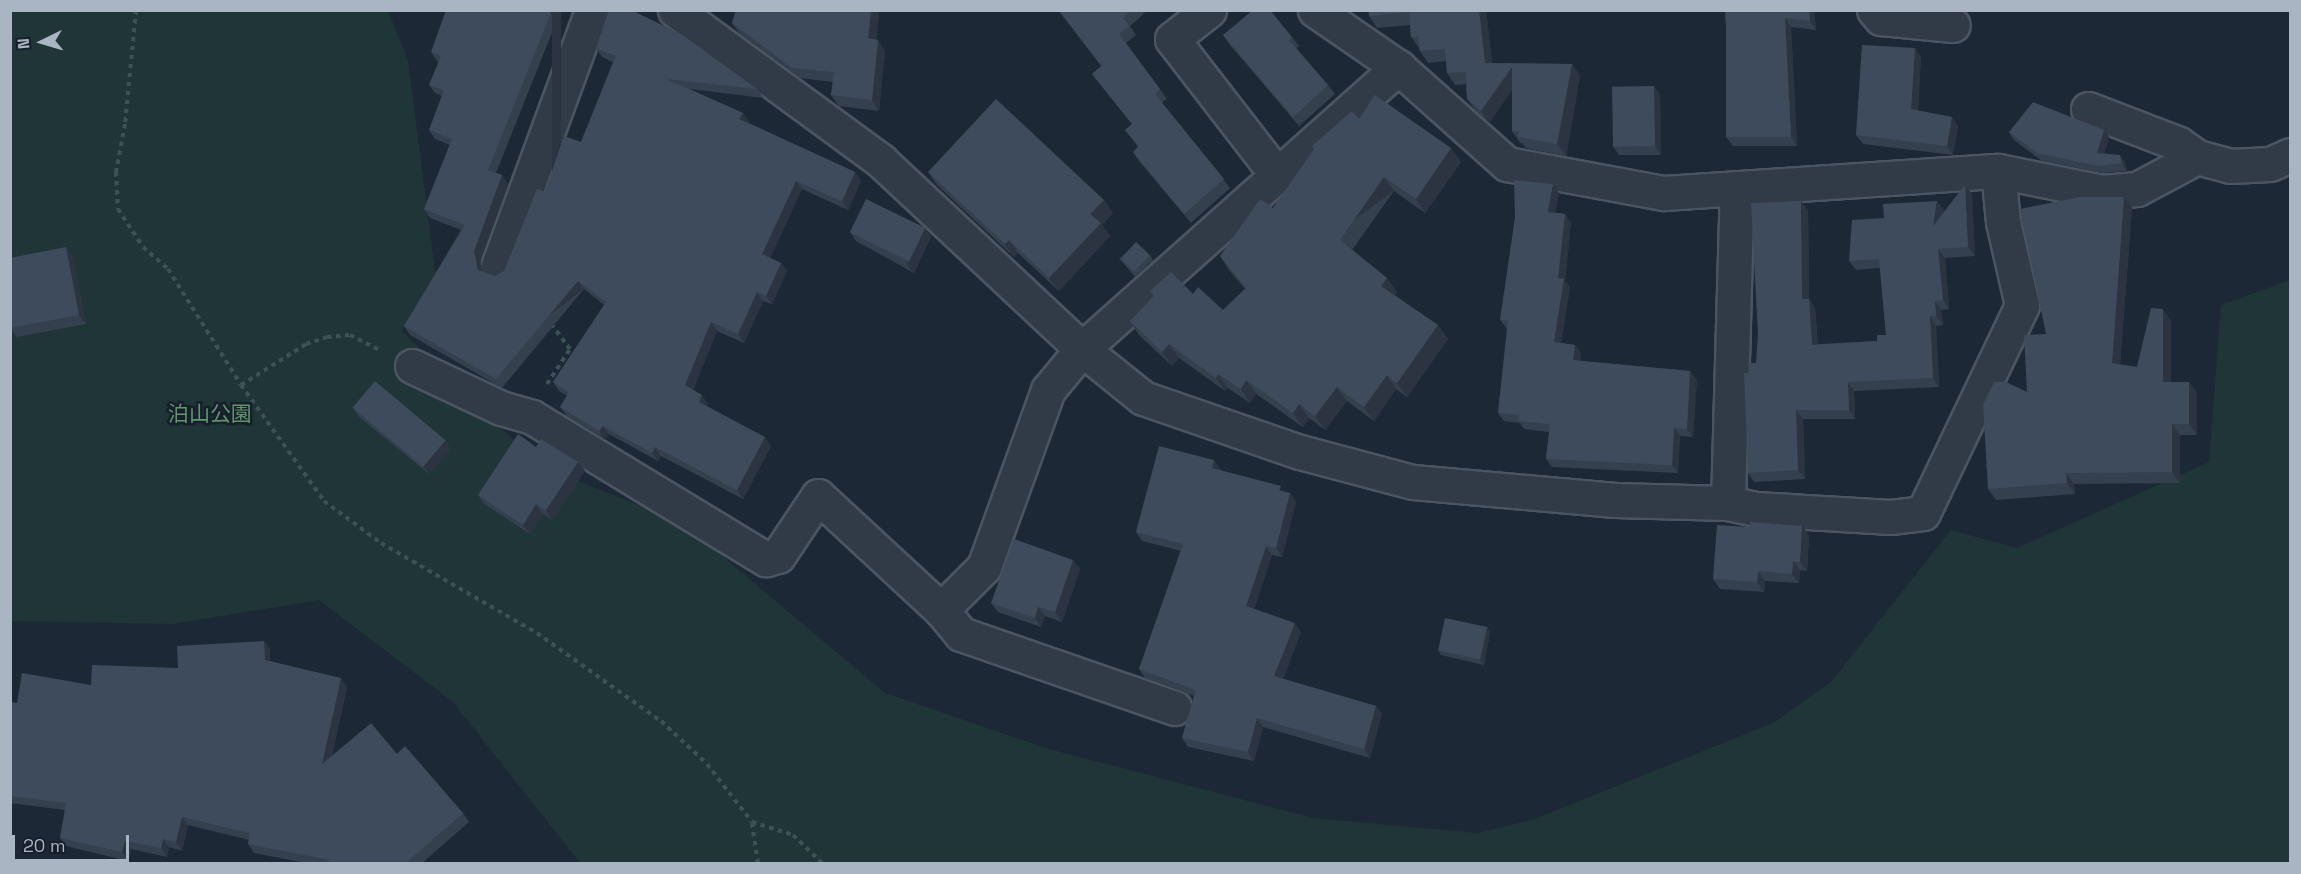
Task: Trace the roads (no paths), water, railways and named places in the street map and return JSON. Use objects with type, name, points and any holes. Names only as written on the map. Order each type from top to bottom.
[{"type":"street","points":[[498,266],[592,10]]},
{"type":"street","points":[[675,10],[881,161],[1082,349],[1143,398],[1300,452],[1413,482],[1615,500],[1728,503],[1756,509],[1892,517],[1923,513],[2022,305],[2003,222],[1998,171]]},
{"type":"street","points":[[1209,10],[1172,39],[1277,175]]},
{"type":"street","points":[[1315,10],[1398,67],[1507,164],[1664,193],[1998,171],[2102,192],[2137,189],[2197,157]]},
{"type":"street","points":[[1874,10],[1881,18],[1953,25]]},
{"type":"street","points":[[941,610],[984,567],[1048,390],[1082,349],[1398,67]]},
{"type":"street","points":[[2088,109],[2179,144],[2197,157],[2231,166],[2270,164],[2290,155]]},
{"type":"street","points":[[1728,503],[1737,188]]},
{"type":"street","points":[[412,366],[501,408],[532,417],[766,559],[778,556],[818,496],[941,610],[961,634],[1175,708]]},
{"type":"park label","name":"泊山公園","points":[[210,414]]}]
